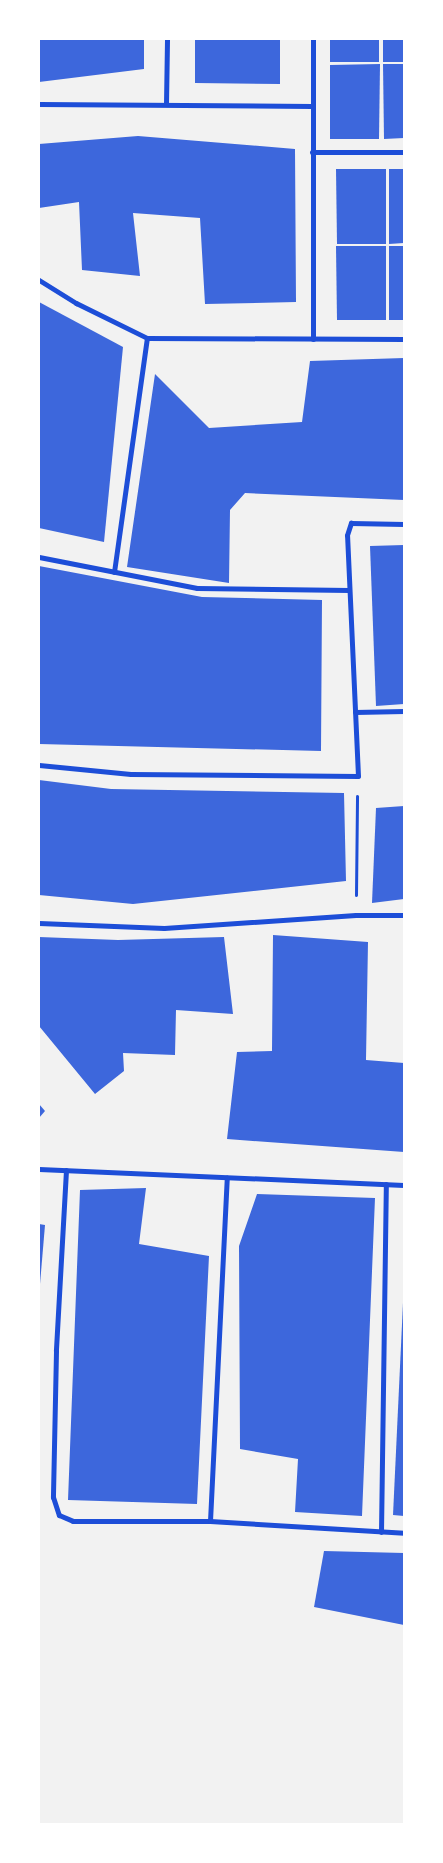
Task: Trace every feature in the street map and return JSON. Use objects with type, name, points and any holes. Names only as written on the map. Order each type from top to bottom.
[{"type":"street","points":[[166,104],[167,39]]},
{"type":"street","points":[[312,339],[313,39]]},
{"type":"street","points":[[39,104],[312,106]]},
{"type":"street","points":[[312,152],[404,152]]},
{"type":"street","points":[[39,280],[76,303],[147,338],[404,339]]},
{"type":"street","points":[[114,572],[147,338]]},
{"type":"street","points":[[39,765],[131,774],[358,776],[347,535],[351,523],[404,524]]},
{"type":"street","points":[[39,557],[197,588],[349,590]]},
{"type":"street","points":[[355,712],[404,712]]},
{"type":"street","points":[[39,923],[164,928],[356,915],[404,915]]},
{"type":"street","points":[[39,1169],[404,1186]]},
{"type":"street","points":[[66,1170],[56,1351],[53,1498],[56,1508],[62,1517],[73,1521],[210,1521],[404,1533]]},
{"type":"street","points":[[210,1521],[227,1177]]},
{"type":"street","points":[[381,1532],[386,1184]]},
{"type":"path","points":[[356,915],[358,776]]},
{"type":"building","points":[[39,39],[144,39],[144,69],[39,82]]},
{"type":"building","points":[[195,39],[280,39],[280,84],[195,83]]},
{"type":"building","points":[[330,39],[379,39],[379,62],[330,62]]},
{"type":"building","points":[[383,39],[404,39],[404,62],[383,62]]},
{"type":"building","points":[[380,64],[379,139],[330,139],[330,65]]},
{"type":"building","points":[[383,64],[404,64],[404,138],[384,139]]},
{"type":"building","points":[[138,136],[295,149],[296,302],[205,304],[200,218],[133,213],[140,276],[82,270],[79,202],[39,208],[39,144]]},
{"type":"building","points":[[336,169],[386,169],[386,244],[337,244]]},
{"type":"building","points":[[389,169],[404,169],[404,243],[389,244]]},
{"type":"building","points":[[336,246],[386,246],[386,320],[337,320]]},
{"type":"building","points":[[389,246],[404,246],[404,320],[389,320]]},
{"type":"building","points":[[39,302],[123,347],[104,542],[39,528]]},
{"type":"building","points":[[404,358],[404,500],[245,493],[230,510],[229,583],[127,567],[155,374],[209,428],[302,422],[310,361]]},
{"type":"building","points":[[404,545],[404,704],[376,706],[370,546]]},
{"type":"building","points":[[39,566],[202,597],[322,600],[321,751],[39,744]]},
{"type":"building","points":[[39,780],[111,789],[344,793],[346,881],[133,904],[39,895]]},
{"type":"building","points":[[404,806],[404,899],[372,903],[376,808]]},
{"type":"building","points":[[273,935],[368,942],[366,1060],[404,1063],[404,1152],[227,1139],[237,1052],[272,1051]]},
{"type":"building","points":[[39,937],[118,940],[224,937],[233,1014],[176,1010],[175,1055],[123,1053],[124,1071],[95,1094],[39,1026]]},
{"type":"building","points":[[39,1104],[45,1111],[39,1118]]},
{"type":"building","points":[[146,1188],[139,1244],[209,1256],[197,1504],[68,1500],[80,1190]]},
{"type":"building","points":[[257,1194],[375,1198],[362,1516],[295,1512],[298,1459],[240,1449],[239,1246]]},
{"type":"building","points":[[39,1224],[45,1225],[40,1284],[39,1284]]},
{"type":"building","points":[[404,1303],[404,1516],[393,1515]]},
{"type":"building","points":[[324,1551],[404,1553],[404,1625],[314,1607]]}]
